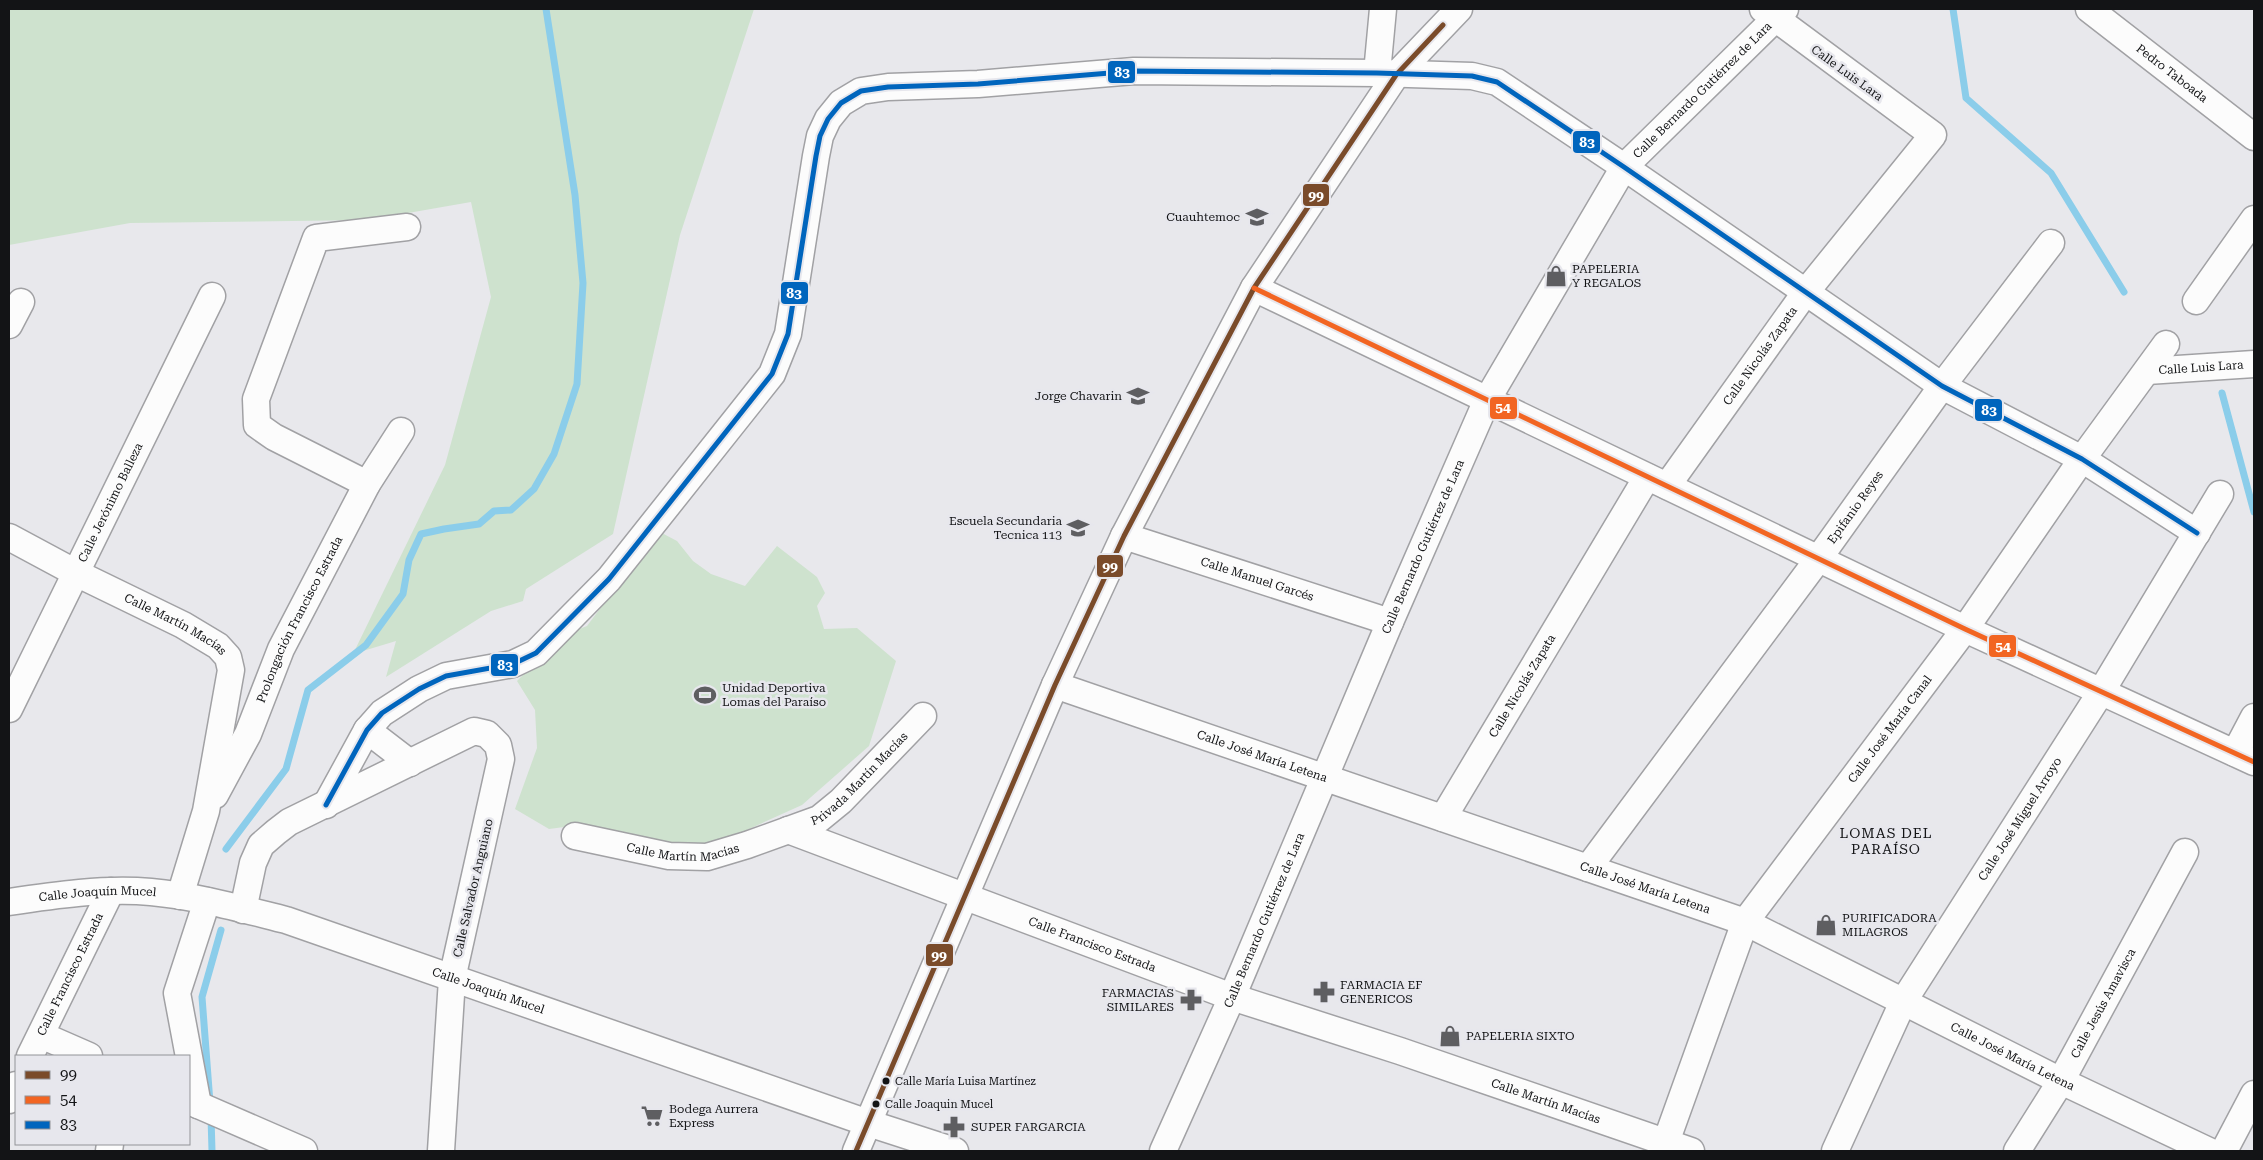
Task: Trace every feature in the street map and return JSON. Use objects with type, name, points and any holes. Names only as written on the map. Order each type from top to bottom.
[{"type":"street","points":[[1383,9],[1386,74]]},
{"type":"street","points":[[856,1151],[1056,685],[1124,536],[1254,288],[1386,74],[1460,9]]},
{"type":"street","name":"Pedro Taboada","points":[[2089,9],[2254,137]]},
{"type":"street","name":"Calle Luis Lara","points":[[1774,12],[1933,136]]},
{"type":"street","name":"Calle Bernardo Gutiérrez de Lara","points":[[1163,1151],[1232,997],[1324,776],[1487,400],[1624,167],[1774,12]]},
{"type":"street","points":[[326,806],[367,730],[382,713],[419,689],[437,680],[466,672],[513,664],[536,653],[609,579],[772,374],[788,334],[817,150],[828,119],[841,103],[861,91],[888,87],[978,84],[1134,71],[1472,76],[1497,82],[1942,386],[2082,459],[2197,533]]},
{"type":"street","name":"Calle Nicolás Zapata","points":[[1443,818],[1657,481],[1805,293],[1933,136]]},
{"type":"street","points":[[2196,301],[2254,219]]},
{"type":"street","points":[[367,484],[274,437],[257,425],[256,399],[316,238],[407,227]]},
{"type":"street","name":"Epifanio Reyes","points":[[1588,868],[1818,558],[1942,386],[2051,243]]},
{"type":"street","points":[[1254,288],[1965,629],[2245,758],[2254,717]]},
{"type":"street","name":"Calle Jerónimo Balleza","points":[[9,709],[212,296]]},
{"type":"street","points":[[9,324],[21,302]]},
{"type":"street","name":"Calle José María Canal","points":[[1666,1142],[1745,922],[1965,629],[2082,459],[2166,344]]},
{"type":"street","name":"Calle Luis Lara","points":[[2147,371],[2254,364]]},
{"type":"street","name":"Prolongación Francisco Estrada","points":[[206,811],[232,768],[248,734],[281,649],[367,484],[401,431]]},
{"type":"street","name":"Calle José Miguel Arroyo","points":[[1835,1151],[1903,1002],[2101,692],[2220,494]]},
{"type":"street","name":"Calle Manuel Garcés","points":[[1124,536],[1390,622]]},
{"type":"street","name":"Calle Martín Macías","points":[[9,537],[76,574],[183,625],[218,646],[228,656],[231,670],[206,811],[180,896]]},
{"type":"street","name":"Calle José María Letena","points":[[1056,685],[1745,922],[2061,1081],[2209,1151]]},
{"type":"street","name":"Privada Martín Macías","points":[[788,830],[819,819],[841,801],[923,716]]},
{"type":"street","points":[[243,910],[253,862],[261,845],[289,822],[326,806],[410,763],[367,730]]},
{"type":"street","name":"Calle Salvador Anguiano","points":[[410,763],[474,731],[487,734],[498,745],[501,759],[452,979],[441,1151]]},
{"type":"street","name":"Calle Martín Macías","points":[[575,836],[669,856],[707,857],[788,830]]},
{"type":"street","name":"Calle Francisco Estrada","points":[[788,830],[1232,997],[1400,1051]]},
{"type":"street","name":"Calle Jesús Amavisca","points":[[2016,1151],[2061,1081],[2184,852]]},
{"type":"street","name":"Calle Francisco Estrada","points":[[35,1046],[111,891]]},
{"type":"street","name":"Calle Joaquín Mucel","points":[[9,902],[111,891],[150,892],[206,901],[286,920],[868,1123],[955,1151]]},
{"type":"street","points":[[187,1055],[177,993],[206,901]]},
{"type":"street","points":[[35,1046],[84,1055]]},
{"type":"street","name":"Calle Martín Macías","points":[[1400,1051],[1691,1151]]},
{"type":"street","points":[[190,1077],[194,1103],[304,1151]]},
{"type":"street","points":[[9,1100],[15,1087]]},
{"type":"street","points":[[2224,1151],[2254,1094]]},
{"type":"green space","points":[[9,9],[754,9],[680,235],[613,534],[526,589],[523,601],[491,611],[386,677],[396,641],[353,654],[445,465],[491,297],[471,202],[368,220],[130,223],[9,245]]},
{"type":"green space","name":"Unidad Deportiva Lomas del Paraíso","points":[[658,531],[677,541],[693,561],[711,574],[745,586],[777,546],[817,577],[825,593],[817,606],[824,629],[857,628],[896,661],[869,746],[802,805],[696,853],[572,826],[549,829],[515,809],[537,748],[535,710],[517,681],[561,636],[587,626]]},
{"type":"waterway","points":[[226,849],[286,769],[308,690],[366,645],[403,594],[409,560],[421,534],[479,524],[494,511],[511,510],[534,489],[554,454],[577,384],[583,283],[575,195],[546,9]]},
{"type":"waterway","points":[[1953,9],[1966,98],[2051,173],[2124,292]]},
{"type":"waterway","points":[[2222,393],[2254,512]]},
{"type":"waterway","points":[[210,1103],[202,997],[221,930]]},
{"type":"waterway","points":[[211,1117],[212,1151]]},
{"type":"transit line","name":"99","points":[[856,1151],[1055,685],[1124,536],[1254,288],[1396,75],[1443,25]]},
{"type":"transit line","name":"83","points":[[326,805],[367,730],[382,713],[419,689],[446,676],[513,664],[536,653],[609,579],[772,374],[788,334],[820,136],[828,119],[841,103],[861,91],[888,87],[978,84],[1134,71],[1377,73],[1472,76],[1497,82],[1942,386],[2082,459],[2197,533]]},
{"type":"transit line","name":"54","points":[[1254,288],[1965,629],[2254,762]]},
{"type":"place","name":"Cuauhtemoc","points":[[1257,217]]},
{"type":"place","name":"PAPELERIA Y REGALOS","points":[[1556,276]]},
{"type":"place","name":"Jorge Chavarin","points":[[1138,396]]},
{"type":"place","name":"Escuela Secundaria Tecnica 113","points":[[1078,528]]},
{"type":"place","name":"Unidad Deportiva Lomas del Paraíso","points":[[705,695]]},
{"type":"place","name":"PURIFICADORA MILAGROS","points":[[1826,925]]},
{"type":"place","name":"FARMACIA EF GENERICOS","points":[[1324,992]]},
{"type":"place","name":"FARMACIAS SIMILARES","points":[[1191,1000]]},
{"type":"place","name":"PAPELERIA SIXTO","points":[[1450,1036]]},
{"type":"place","name":"Calle María Luisa Martínez","points":[[886,1081]]},
{"type":"place","name":"Calle Joaquin Mucel","points":[[876,1104]]},
{"type":"place","name":"Bodega Aurrera Express","points":[[652,1116]]},
{"type":"place","name":"SUPER FARGARCIA","points":[[954,1127]]},
{"type":"district","name":"LOMAS DEL PARAÍSO","points":[[1886,842]]}]
